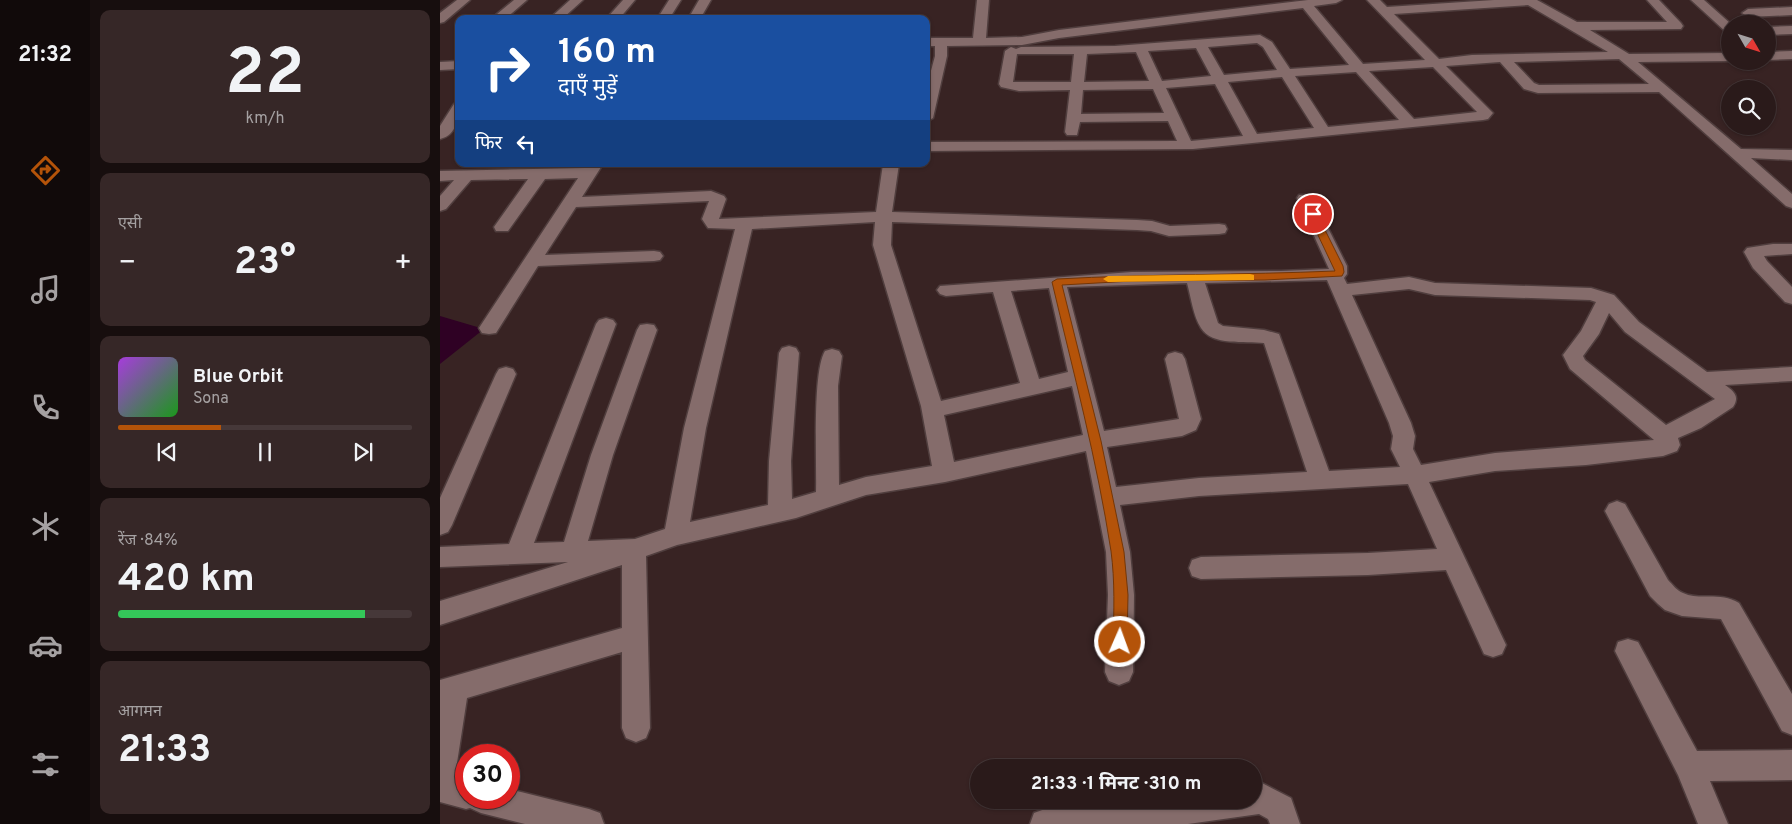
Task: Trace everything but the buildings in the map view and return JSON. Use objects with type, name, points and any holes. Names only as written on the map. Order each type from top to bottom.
[{"type":"street","points":[[440,19],[464,0]]},
{"type":"street","points":[[502,15],[521,0]]},
{"type":"street","points":[[560,15],[577,0]]},
{"type":"street","points":[[616,15],[629,0]]},
{"type":"street","points":[[666,15],[675,0]]},
{"type":"street","points":[[696,15],[705,0]]},
{"type":"street","points":[[979,41],[983,0]]},
{"type":"street","points":[[1012,46],[1336,0]]},
{"type":"street","points":[[930,147],[1186,145],[1486,115],[1373,0]]},
{"type":"street","points":[[1574,26],[1676,26],[1653,0]]},
{"type":"street","points":[[1697,0],[1721,21]]},
{"type":"street","points":[[1384,11],[1529,1],[1624,57],[1663,88],[1792,203]]},
{"type":"street","points":[[1308,7],[1359,68],[1411,124]]},
{"type":"street","points":[[1748,13],[1792,11]]},
{"type":"street","points":[[1776,31],[1792,30]]},
{"type":"street","points":[[930,42],[979,41],[1012,46],[1081,50],[1141,48],[1256,39],[1264,41],[1323,131]]},
{"type":"street","points":[[930,101],[941,56],[941,42]]},
{"type":"street","points":[[1200,43],[1252,138]]},
{"type":"street","points":[[1012,46],[1006,81],[1006,84],[1010,86],[1158,85],[1284,73],[1503,58],[1721,57]]},
{"type":"street","points":[[1141,48],[1186,145]]},
{"type":"street","points":[[1071,145],[1081,50]]},
{"type":"street","points":[[1776,56],[1792,55]]},
{"type":"street","points":[[1503,58],[1528,86],[1538,90],[1663,88]]},
{"type":"street","points":[[440,66],[455,66]]},
{"type":"street","points":[[440,135],[455,116]]},
{"type":"street","points":[[1074,118],[1173,117]]},
{"type":"street","points":[[1737,153],[1792,155]]},
{"type":"street","points":[[890,167],[882,245],[933,410],[945,474]]},
{"type":"street","points":[[440,176],[476,172],[540,174],[592,168]]},
{"type":"street","points":[[488,328],[592,168]]},
{"type":"street","points":[[440,206],[476,172]]},
{"type":"street","points":[[502,226],[540,174]]},
{"type":"street","points":[[570,202],[711,196],[718,198],[710,219],[714,224],[884,217],[1137,225],[1152,226],[1169,231],[1219,229]]},
{"type":"street","points":[[1304,198],[1338,266],[1340,272],[1338,283],[1400,423],[1404,436],[1402,449],[1493,645]]},
{"type":"street","points":[[676,535],[695,428],[745,224]]},
{"type":"street","points":[[1792,249],[1752,252],[1759,264],[1792,298]]},
{"type":"street","points":[[532,261],[654,256]]},
{"type":"street","points":[[946,290],[1132,278],[1194,278],[1338,283],[1416,283],[1435,289],[1591,294],[1607,299],[1632,327],[1726,396],[1726,402],[1694,422],[1663,436]]},
{"type":"street","points":[[1194,278],[1209,326],[1215,332],[1265,336],[1272,339],[1321,481]]},
{"type":"street","points":[[1057,282],[1095,441],[1118,552],[1121,595],[1118,672]]},
{"type":"street","points":[[1000,286],[1032,388]]},
{"type":"street","points":[[1107,497],[1199,487],[1415,474],[1495,462],[1586,456],[1663,448],[1669,445],[1668,440],[1577,364],[1573,356],[1589,334],[1607,299]]},
{"type":"street","points":[[517,554],[606,324]]},
{"type":"street","points":[[573,551],[602,455],[647,330]]},
{"type":"street","points":[[780,512],[780,461],[788,353]]},
{"type":"street","points":[[828,496],[828,386],[832,356]]},
{"type":"street","points":[[440,613],[580,569],[676,535],[780,512],[866,486],[945,474],[1095,441],[1182,428],[1190,420],[1175,359]]},
{"type":"street","points":[[440,525],[506,374]]},
{"type":"street","points":[[1705,380],[1792,374]]},
{"type":"street","points":[[933,410],[1080,377]]},
{"type":"street","points":[[1617,511],[1659,588],[1668,598],[1680,605],[1725,608],[1730,611],[1792,721]]},
{"type":"street","points":[[440,557],[634,549]]},
{"type":"street","points":[[634,549],[636,728]]},
{"type":"street","points":[[1201,568],[1358,564],[1452,559]]},
{"type":"street","points":[[455,791],[446,789],[440,779],[447,691],[635,636]]},
{"type":"street","points":[[1628,651],[1688,766],[1714,824]]},
{"type":"street","points":[[1688,766],[1792,765]]},
{"type":"street","points":[[1262,798],[1280,809],[1285,824]]},
{"type":"street","points":[[520,807],[588,824]]},
{"type":"street","points":[[1045,824],[1185,809]]},
{"type":"shaded area","points":[[440,316],[484,329],[440,364]]},
{"type":"slow traffic","points":[[1108,279],[1250,277]]},
{"type":"route","points":[[1120,642],[1121,595],[1118,552],[1095,441],[1057,282],[1132,278],[1265,277],[1338,274],[1340,272],[1338,266],[1313,214]]}]
